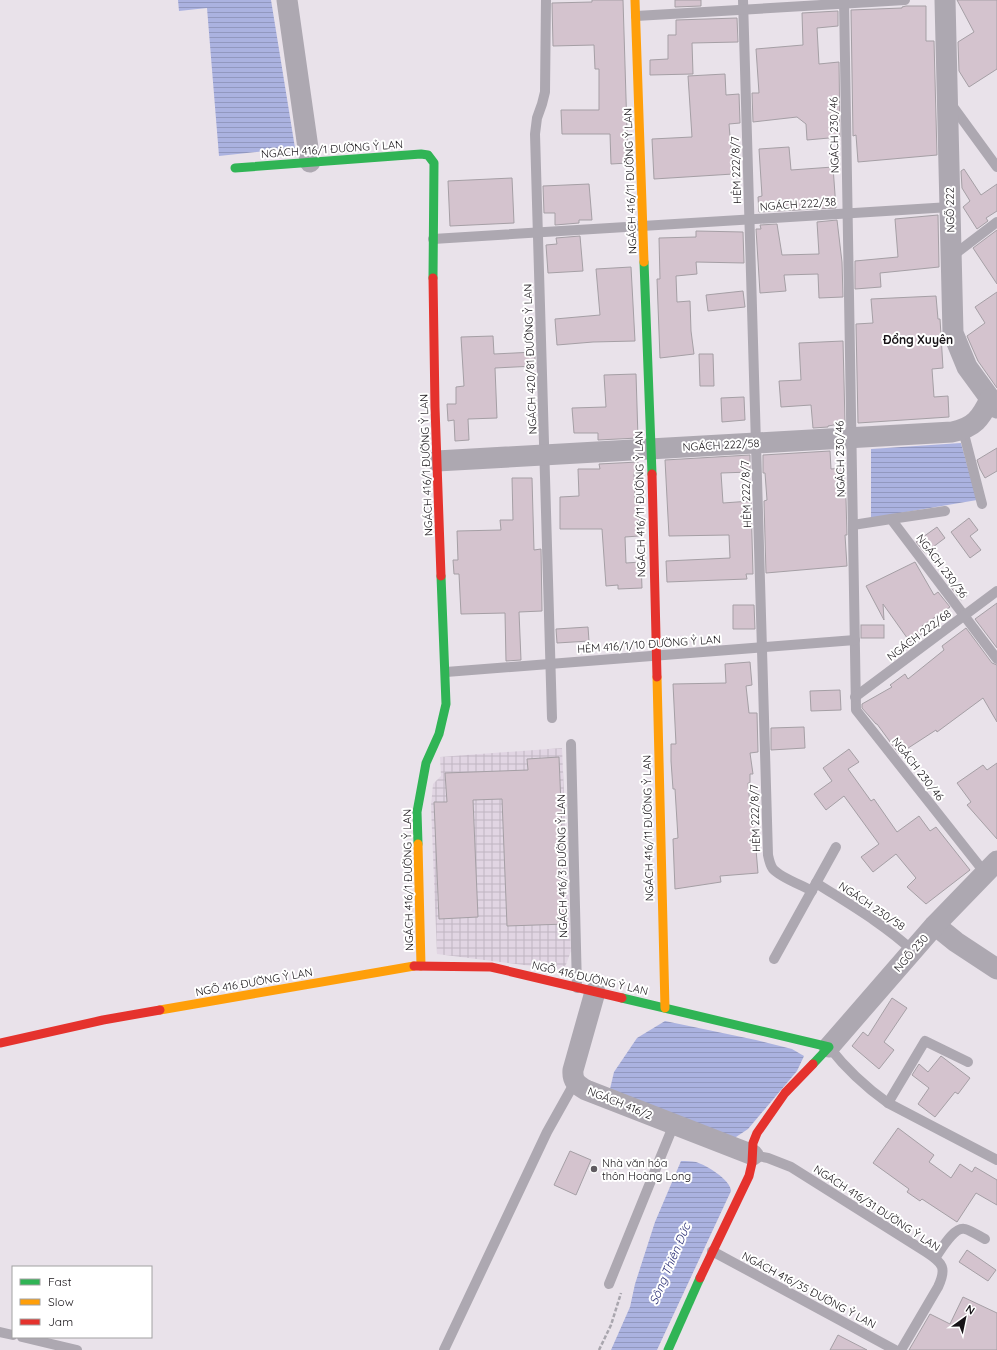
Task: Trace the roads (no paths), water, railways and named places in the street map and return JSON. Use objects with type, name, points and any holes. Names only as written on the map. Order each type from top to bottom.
[{"type":"street","points":[[287,0],[310,162]]},
{"type":"street","name":"NGÁCH 416/11 ĐƯỜNG Ỷ LAN","points":[[635,0],[651,449],[664,1008]]},
{"type":"street","name":"NGÕ 222","points":[[944,0],[953,333],[967,367],[993,398]]},
{"type":"street","name":"NGÁCH 416/1 ĐƯỜNG Ỷ LAN","points":[[235,168],[427,154],[432,157],[434,163],[433,239],[438,461],[446,704],[439,734],[426,763],[417,812],[421,966]]},
{"type":"street","points":[[963,430],[971,426],[978,419],[993,398]]},
{"type":"street","name":"NGÁCH 222/58","points":[[438,461],[852,438],[963,430]]},
{"type":"street","name":"NGÕ 230","points":[[829,1047],[935,925],[991,867]]},
{"type":"street","points":[[935,925],[956,942],[997,969]]},
{"type":"street","name":"NGÕ 416 ĐƯỜNG Ỷ LAN","points":[[0,1043],[103,1020],[413,966],[421,966],[491,967],[829,1047]]},
{"type":"street","name":"NGÁCH 416/2","points":[[586,990],[572,1075],[575,1082],[586,1090],[753,1155]]},
{"type":"street","points":[[668,1350],[712,1251],[748,1176],[753,1155],[754,1138],[785,1093],[829,1047]]},
{"type":"lane","name":"NGÁCH 420/81 ĐƯỜNG Ỷ LAN","points":[[546,0],[545,92],[537,118],[535,134],[552,718]]},
{"type":"lane","points":[[636,16],[743,5],[905,0]]},
{"type":"lane","name":"NGÁCH 230/46","points":[[844,2],[856,710],[991,867]]},
{"type":"lane","name":"HẺM 222/8/7","points":[[743,5],[769,862],[774,870],[781,876],[814,887]]},
{"type":"lane","points":[[947,99],[997,167]]},
{"type":"lane","name":"NGÁCH 222/38","points":[[433,239],[950,207]]},
{"type":"lane","points":[[951,257],[997,222]]},
{"type":"lane","points":[[963,430],[982,504]]},
{"type":"lane","points":[[853,525],[945,510]]},
{"type":"lane","name":"NGÁCH 230/36","points":[[891,519],[997,659]]},
{"type":"lane","name":"NGÁCH 222/68","points":[[856,697],[997,591]]},
{"type":"lane","name":"HẺM 416/1/10 ĐƯỜNG Ỷ LAN","points":[[446,672],[855,640]]},
{"type":"lane","name":"NGÁCH 416/3 ĐƯỜNG Ỷ LAN","points":[[571,744],[586,990]]},
{"type":"lane","points":[[774,959],[836,847]]},
{"type":"lane","name":"NGÁCH 230/58","points":[[814,887],[883,926],[913,951]]},
{"type":"lane","points":[[888,1102],[925,1041],[968,1062]]},
{"type":"lane","points":[[829,1047],[853,1076],[872,1092],[997,1160]]},
{"type":"lane","points":[[444,1350],[547,1132],[575,1082]]},
{"type":"lane","points":[[609,1284],[674,1124]]},
{"type":"lane","name":"NGÁCH 416/31 ĐƯỜNG Ỷ LAN","points":[[753,1155],[768,1158],[791,1167],[935,1258],[942,1265],[944,1270],[943,1277],[901,1350]]},
{"type":"lane","points":[[935,1258],[952,1234],[964,1228],[985,1239]]},
{"type":"lane","name":"NGÁCH 416/35 ĐƯỜNG Ỷ LAN","points":[[712,1251],[895,1350]]},
{"type":"lane","points":[[0,1332],[12,1335]]},
{"type":"lane","points":[[26,1338],[78,1350]]},
{"type":"water","points":[[178,0],[271,0],[295,148],[219,156],[207,8],[179,11]]},
{"type":"water","points":[[961,443],[977,500],[871,518],[871,449]]},
{"type":"water","points":[[665,1021],[792,1049],[804,1056],[797,1071],[748,1129],[733,1139],[610,1089],[614,1072],[637,1038]]},
{"type":"water","name":"Sông Thiên Đức","points":[[681,1161],[696,1162],[706,1166],[727,1182],[731,1191],[657,1350],[611,1350],[630,1307],[635,1284],[655,1222]]},
{"type":"place","name":"Nhà văn hóa thôn Hoàng Long","points":[[594,1169]]},
{"type":"district","name":"Đổng Xuyên","points":[[918,340]]}]
